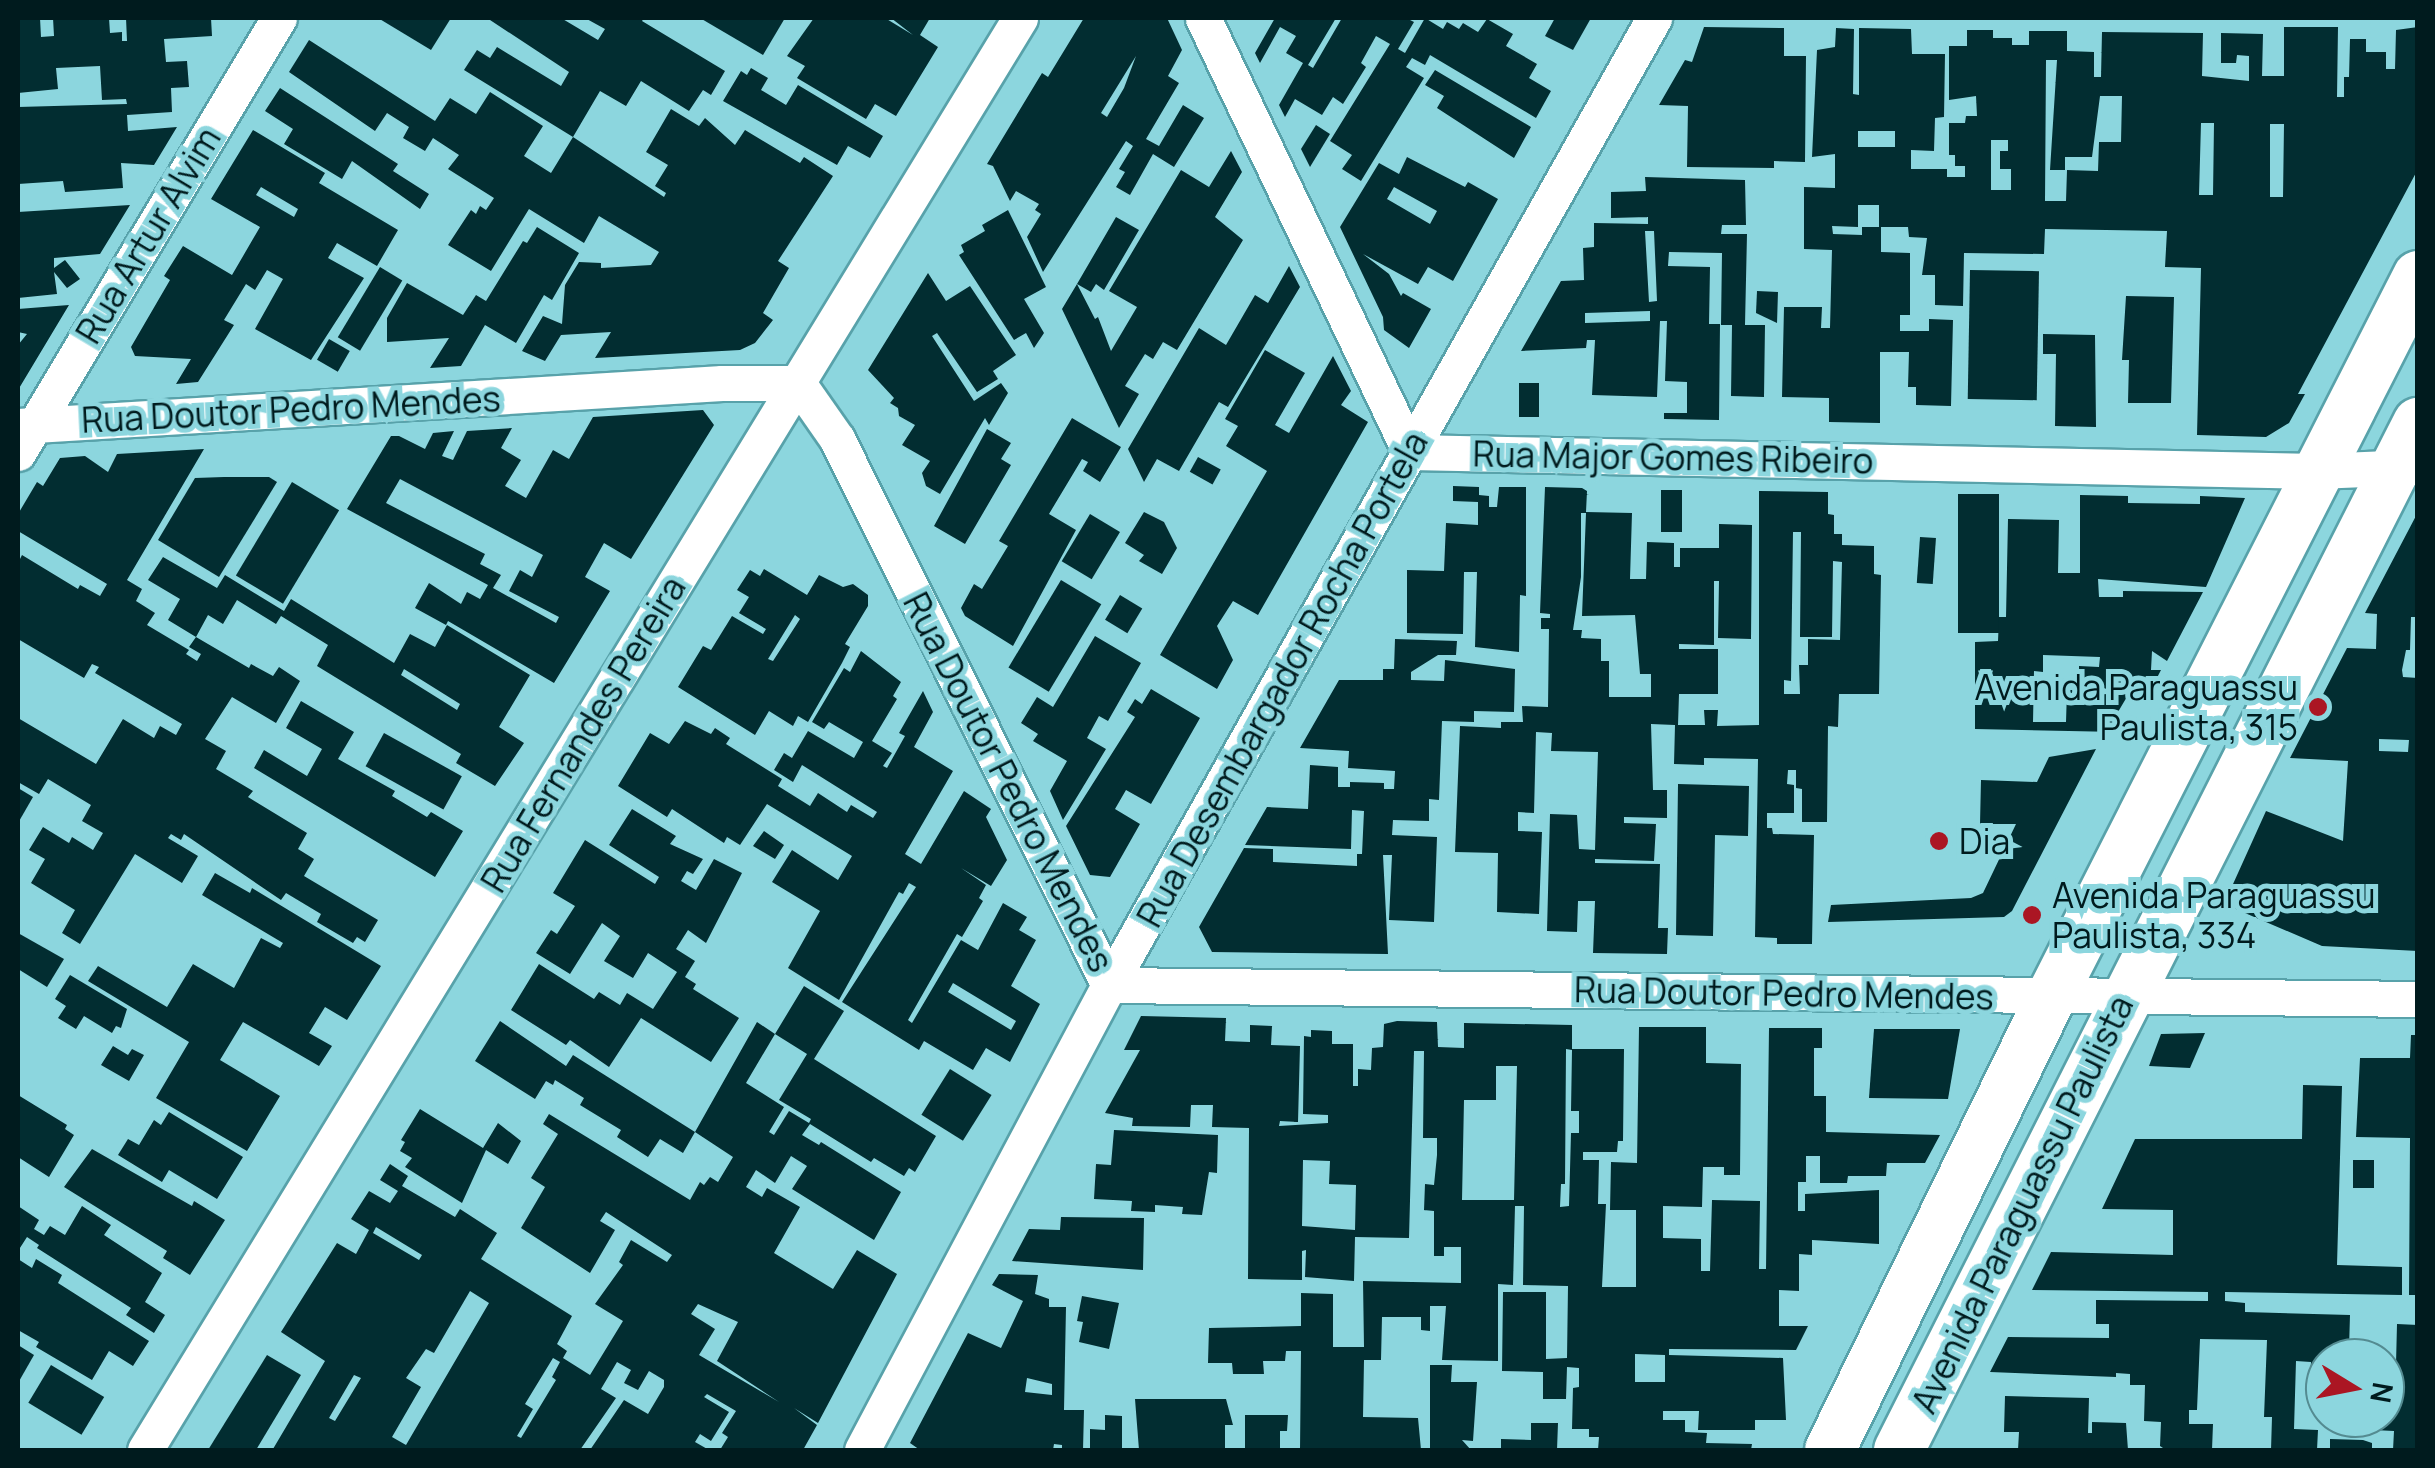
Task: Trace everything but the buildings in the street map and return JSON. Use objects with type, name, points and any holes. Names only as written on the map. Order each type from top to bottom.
[{"type":"main road","points":[[1830,1450],[2051,997],[2418,276]]},
{"type":"main road","name":"Avenida Paraguassu Paulista","points":[[1900,1450],[2127,994],[2410,452]]},
{"type":"street","name":"Rua Artur Alvim","points":[[23,434],[278,18]]},
{"type":"street","name":"Rua Fernandes Pereira","points":[[145,1450],[1020,18]]},
{"type":"street","points":[[1204,18],[1410,452]]},
{"type":"street","name":"Rua Desembargador Rocha Portela","points":[[862,1450],[1109,984],[1654,18]]},
{"type":"street","name":"Rua Doutor Pedro Mendes","points":[[23,434],[722,383],[798,383],[837,439],[1109,984],[2418,999]]},
{"type":"street","name":"Rua Major Gomes Ribeiro","points":[[1410,452],[2316,471],[2410,452]]},
{"type":"place","name":"Avenida Paraguassu Paulista, 315","points":[[2318,707]]},
{"type":"place","name":"Dia","points":[[1939,841]]},
{"type":"place","name":"Avenida Paraguassu Paulista, 334","points":[[2032,915]]}]
